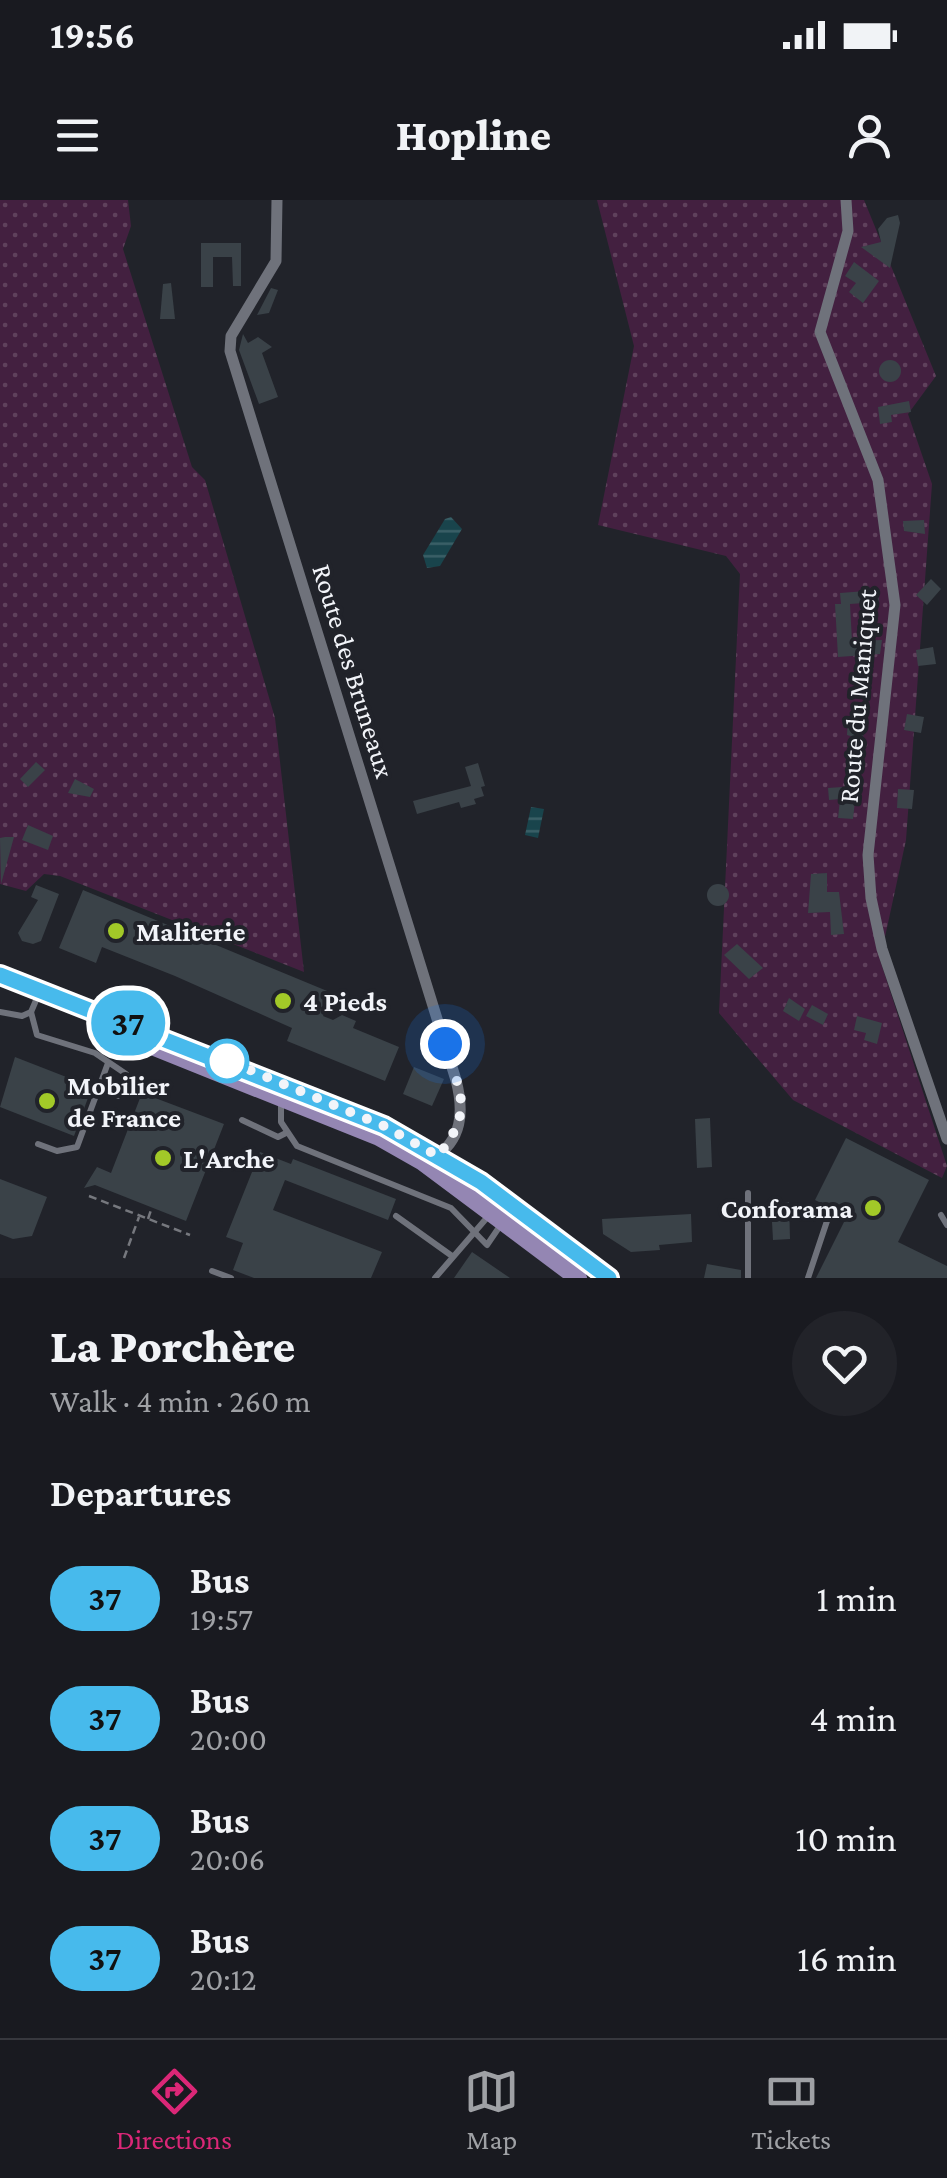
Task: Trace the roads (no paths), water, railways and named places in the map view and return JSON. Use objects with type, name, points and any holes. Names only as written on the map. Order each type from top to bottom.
[{"type":"main road","points":[[0,975],[36,1001],[367,1118],[609,1278]]},
{"type":"main road","points":[[0,985],[430,1159]]},
{"type":"main road","points":[[502,1209],[574,1277]]},
{"type":"street","name":"Route des Bruneaux","points":[[277,200],[276,261],[231,336],[230,352],[463,1108],[460,1128],[430,1159]]},
{"type":"street","name":"Route du Maniquet","points":[[846,200],[848,231],[820,332],[878,480],[895,605],[868,855],[871,898],[882,949],[947,1139]]},
{"type":"lane","points":[[0,1012],[22,1016],[36,1001]]},
{"type":"lane","points":[[36,1001],[36,1035],[95,1053],[126,1074],[118,1096]]},
{"type":"lane","points":[[38,1144],[57,1151],[77,1146],[108,1063]]},
{"type":"lane","points":[[282,1098],[279,1112],[286,1133],[297,1146],[451,1208],[487,1245],[502,1209]]},
{"type":"lane","points":[[242,1120],[278,1137],[286,1133]]},
{"type":"lane","points":[[748,1194],[748,1278]]},
{"type":"lane","points":[[435,1278],[452,1256],[502,1209]]},
{"type":"lane","points":[[808,1278],[829,1215]]},
{"type":"lane","points":[[941,1215],[947,1225]]},
{"type":"lane","points":[[396,1216],[452,1256]]},
{"type":"lane","points":[[212,1271],[231,1278]]},
{"type":"water","points":[[451,517],[462,529],[440,566],[427,568],[423,555],[445,519]]},
{"type":"water","points":[[531,807],[544,809],[538,838],[525,835]]},
{"type":"place","name":"Maliterie","points":[[116,931]]},
{"type":"place","name":"4 Pieds","points":[[283,1001]]},
{"type":"place","name":"Mobilier de France","points":[[47,1101]]},
{"type":"place","name":"L'Arche","points":[[163,1158]]},
{"type":"place","name":"Conforama","points":[[873,1208]]}]
